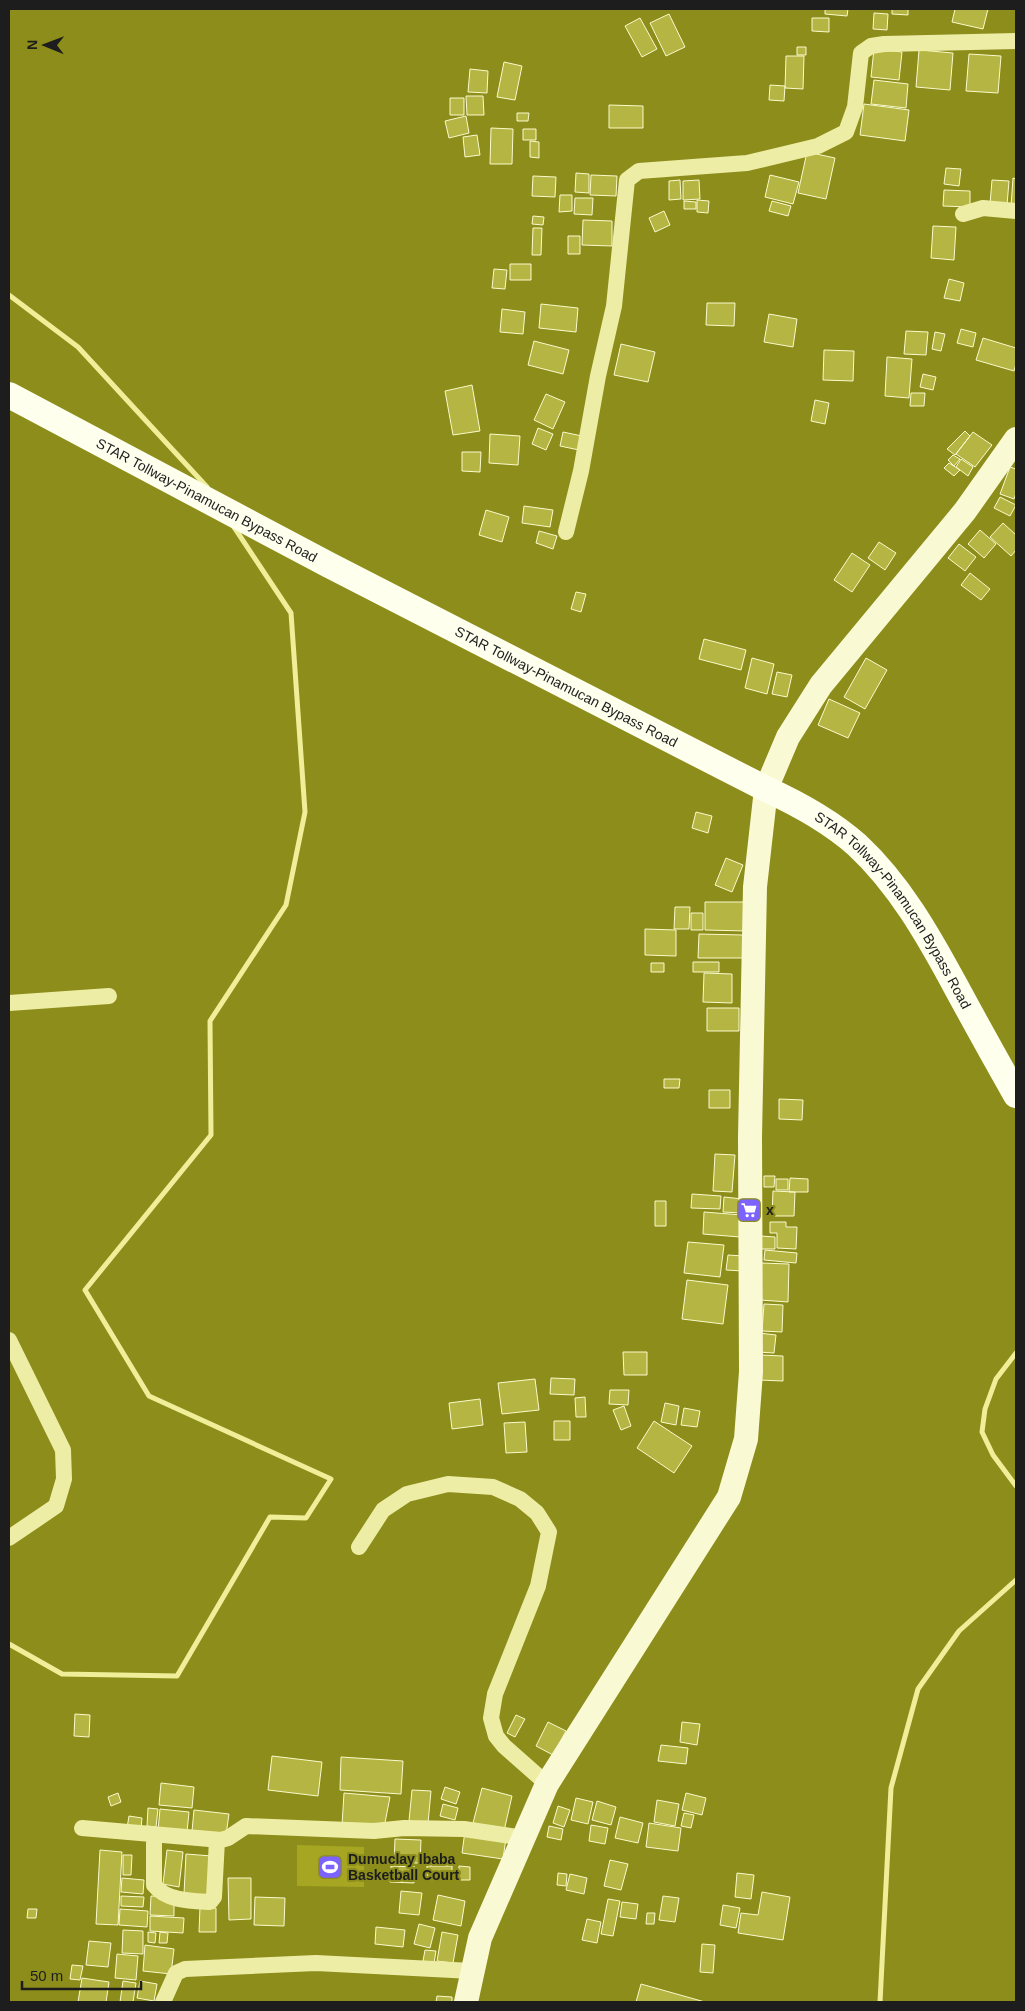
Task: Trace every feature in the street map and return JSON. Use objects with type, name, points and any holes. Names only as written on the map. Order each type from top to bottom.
[{"type":"main road","name":"STAR Tollway-Pinamucan Bypass Road","points":[[9,395],[329,565],[796,803],[828,822],[857,846],[882,873],[927,934],[1016,1095]]},
{"type":"street","points":[[566,532],[581,470],[598,376],[614,306],[627,180],[639,171],[747,162],[818,146],[846,132],[856,107],[861,54],[871,46],[884,44],[1016,41]]},
{"type":"street","points":[[963,214],[983,208],[1016,211]]},
{"type":"street","points":[[466,2002],[480,1938],[547,1784],[730,1497],[746,1439],[751,1372],[750,1118],[755,887],[766,789],[788,737],[821,685],[965,511],[1016,439]]},
{"type":"street","points":[[9,1002],[109,996]]},
{"type":"street","points":[[9,1340],[62,1450],[64,1479],[56,1506],[9,1538]]},
{"type":"street","points":[[359,1546],[383,1510],[407,1494],[448,1484],[493,1487],[520,1499],[537,1512],[549,1532],[538,1586],[496,1694],[490,1718],[496,1736],[504,1746],[547,1784]]},
{"type":"street","points":[[82,1828],[217,1840],[228,1838],[246,1826],[374,1831],[404,1828],[464,1829],[524,1838]]},
{"type":"street","points":[[154,1834],[154,1885],[158,1891],[164,1894],[189,1901],[210,1902],[214,1897],[217,1840]]},
{"type":"street","points":[[163,2002],[176,1973],[185,1969],[316,1963],[472,1971]]},
{"type":"shaded area","name":"Dumuclay Ibaba Basketball Court","points":[[297,1845],[364,1847],[364,1887],[297,1886]]},
{"type":"building","points":[[825,9],[848,9],[847,16],[825,14]]},
{"type":"building","points":[[892,9],[908,9],[908,15],[892,14]]},
{"type":"building","points":[[955,9],[988,9],[983,29],[952,22]]},
{"type":"building","points":[[874,13],[888,14],[887,30],[873,29]]},
{"type":"building","points":[[669,14],[685,47],[666,56],[650,23]]},
{"type":"building","points":[[640,18],[657,49],[642,57],[625,26]]},
{"type":"building","points":[[812,18],[829,18],[829,32],[812,31]]},
{"type":"building","points":[[797,47],[806,47],[806,55],[797,55]]},
{"type":"building","points":[[874,49],[902,52],[899,80],[871,77]]},
{"type":"building","points":[[919,50],[953,53],[950,90],[916,87]]},
{"type":"building","points":[[969,54],[1001,56],[998,93],[966,91]]},
{"type":"building","points":[[786,56],[804,56],[803,89],[785,88]]},
{"type":"building","points":[[504,62],[522,66],[515,100],[497,97]]},
{"type":"building","points":[[470,69],[488,71],[487,93],[468,92]]},
{"type":"building","points":[[874,80],[908,84],[906,108],[871,104]]},
{"type":"building","points":[[770,85],[785,86],[784,101],[769,100]]},
{"type":"building","points":[[466,96],[483,96],[484,115],[467,115]]},
{"type":"building","points":[[450,98],[464,98],[464,115],[450,115]]},
{"type":"building","points":[[864,104],[909,110],[905,141],[860,135]]},
{"type":"building","points":[[609,105],[643,106],[643,128],[609,128]]},
{"type":"building","points":[[517,113],[529,113],[528,121],[517,121]]},
{"type":"building","points":[[466,116],[469,133],[449,138],[445,121]]},
{"type":"building","points":[[491,128],[513,129],[512,164],[490,164]]},
{"type":"building","points":[[523,129],[536,129],[536,140],[523,140]]},
{"type":"building","points":[[477,135],[480,155],[465,157],[463,137]]},
{"type":"building","points":[[530,141],[539,142],[539,158],[530,157]]},
{"type":"building","points":[[807,152],[835,158],[826,199],[798,193]]},
{"type":"building","points":[[946,168],[961,169],[959,186],[944,184]]},
{"type":"building","points":[[576,173],[589,174],[589,193],[575,192]]},
{"type":"building","points":[[591,175],[617,176],[616,196],[590,195]]},
{"type":"building","points":[[770,175],[799,182],[793,204],[765,197]]},
{"type":"building","points":[[533,176],[556,177],[555,197],[532,196]]},
{"type":"building","points":[[1013,178],[1016,179],[1016,207],[1011,206]]},
{"type":"building","points":[[680,180],[681,199],[669,200],[669,181]]},
{"type":"building","points":[[699,180],[700,199],[683,200],[683,181]]},
{"type":"building","points":[[992,180],[1009,181],[1007,205],[990,204]]},
{"type":"building","points":[[944,190],[970,191],[970,207],[943,206]]},
{"type":"building","points":[[560,195],[572,195],[572,211],[559,212]]},
{"type":"building","points":[[575,198],[593,198],[592,215],[574,214]]},
{"type":"building","points":[[697,200],[709,201],[708,213],[697,212]]},
{"type":"building","points":[[684,201],[696,202],[696,209],[684,209]]},
{"type":"building","points":[[772,201],[791,206],[788,216],[769,211]]},
{"type":"building","points":[[664,211],[670,225],[655,232],[649,218]]},
{"type":"building","points":[[533,216],[544,217],[543,225],[532,224]]},
{"type":"building","points":[[583,220],[612,221],[612,246],[582,245]]},
{"type":"building","points":[[933,226],[956,227],[954,260],[931,258]]},
{"type":"building","points":[[533,228],[542,228],[541,255],[532,255]]},
{"type":"building","points":[[568,236],[580,236],[580,254],[568,254]]},
{"type":"building","points":[[510,264],[531,264],[531,280],[510,280]]},
{"type":"building","points":[[494,269],[507,270],[505,289],[492,288]]},
{"type":"building","points":[[949,279],[964,283],[960,301],[944,298]]},
{"type":"building","points":[[707,303],[735,303],[734,326],[706,325]]},
{"type":"building","points":[[541,304],[578,308],[576,332],[539,328]]},
{"type":"building","points":[[502,309],[525,312],[523,334],[500,332]]},
{"type":"building","points":[[769,314],[797,319],[793,347],[764,342]]},
{"type":"building","points":[[961,329],[976,333],[973,347],[957,343]]},
{"type":"building","points":[[906,331],[928,332],[926,355],[904,354]]},
{"type":"building","points":[[935,332],[945,334],[941,351],[932,349]]},
{"type":"building","points":[[983,338],[1016,348],[1014,371],[976,360]]},
{"type":"building","points":[[534,341],[569,350],[563,374],[528,365]]},
{"type":"building","points":[[621,344],[655,352],[648,382],[614,375]]},
{"type":"building","points":[[824,350],[854,351],[853,381],[823,380]]},
{"type":"building","points":[[887,357],[912,359],[909,398],[885,396]]},
{"type":"building","points":[[923,374],[936,377],[933,390],[920,387]]},
{"type":"building","points":[[472,385],[480,431],[453,435],[445,391]]},
{"type":"building","points":[[911,393],[925,393],[924,406],[910,406]]},
{"type":"building","points":[[546,394],[565,402],[553,429],[534,420]]},
{"type":"building","points":[[815,400],[829,403],[825,424],[811,421]]},
{"type":"building","points":[[538,428],[553,434],[546,450],[532,444]]},
{"type":"building","points":[[965,431],[970,436],[955,455],[947,449]]},
{"type":"building","points":[[563,432],[582,436],[579,450],[560,446]]},
{"type":"building","points":[[973,432],[992,445],[975,467],[956,454]]},
{"type":"building","points":[[490,434],[520,436],[518,465],[489,463]]},
{"type":"building","points":[[462,452],[481,452],[480,472],[462,471]]},
{"type":"building","points":[[953,455],[960,459],[954,466],[948,460]]},
{"type":"building","points":[[961,459],[973,467],[968,476],[956,467]]},
{"type":"building","points":[[949,463],[960,470],[954,476],[944,468]]},
{"type":"building","points":[[1010,467],[1016,469],[1016,493],[1014,499],[1000,494]]},
{"type":"building","points":[[1000,497],[1016,505],[1010,516],[994,508]]},
{"type":"building","points":[[524,506],[553,510],[550,527],[522,523]]},
{"type":"building","points":[[486,510],[509,517],[502,542],[479,535]]},
{"type":"building","points":[[1003,523],[1016,535],[1016,550],[1011,556],[990,537]]},
{"type":"building","points":[[980,530],[996,544],[984,558],[968,544]]},
{"type":"building","points":[[539,531],[557,536],[553,549],[536,543]]},
{"type":"building","points":[[879,542],[896,553],[885,570],[868,558]]},
{"type":"building","points":[[959,544],[976,557],[965,571],[948,558]]},
{"type":"building","points":[[852,553],[870,565],[852,592],[834,580]]},
{"type":"building","points":[[970,573],[990,589],[981,600],[961,585]]},
{"type":"building","points":[[576,592],[586,594],[581,612],[571,609]]},
{"type":"building","points":[[704,639],[746,650],[741,670],[699,659]]},
{"type":"building","points":[[752,658],[774,664],[767,694],[745,688]]},
{"type":"building","points":[[866,658],[887,670],[865,709],[844,697]]},
{"type":"building","points":[[777,672],[792,675],[787,697],[772,694]]},
{"type":"building","points":[[829,699],[860,713],[848,738],[818,725]]},
{"type":"building","points":[[696,812],[712,816],[708,833],[692,828]]},
{"type":"building","points":[[726,858],[743,865],[732,892],[715,885]]},
{"type":"building","points":[[705,902],[748,902],[747,931],[705,930]]},
{"type":"building","points":[[675,907],[690,907],[689,929],[674,929]]},
{"type":"building","points":[[691,913],[703,913],[703,930],[691,930]]},
{"type":"building","points":[[645,929],[676,930],[676,956],[645,955]]},
{"type":"building","points":[[699,934],[743,935],[743,958],[698,958]]},
{"type":"building","points":[[693,962],[719,962],[719,972],[693,972]]},
{"type":"building","points":[[651,963],[664,963],[664,972],[651,972]]},
{"type":"building","points":[[704,973],[732,974],[732,1003],[703,1002]]},
{"type":"building","points":[[707,1008],[739,1008],[739,1031],[707,1031]]},
{"type":"building","points":[[664,1079],[680,1079],[679,1088],[664,1088]]},
{"type":"building","points":[[709,1090],[730,1090],[730,1108],[709,1108]]},
{"type":"building","points":[[779,1099],[803,1100],[802,1120],[779,1119]]},
{"type":"building","points":[[715,1154],[735,1155],[732,1192],[713,1191]]},
{"type":"building","points":[[764,1176],[775,1176],[774,1187],[764,1187]]},
{"type":"building","points":[[790,1178],[808,1179],[808,1192],[789,1192]]},
{"type":"building","points":[[776,1179],[788,1179],[788,1190],[776,1190]]},
{"type":"building","points":[[773,1191],[795,1192],[794,1216],[772,1216]]},
{"type":"building","points":[[692,1194],[721,1196],[720,1209],[691,1208]]},
{"type":"building","points":[[724,1197],[743,1199],[742,1213],[723,1212]]},
{"type":"building","points":[[655,1201],[666,1201],[666,1226],[655,1226]]},
{"type":"building","points":[[704,1212],[742,1215],[740,1237],[703,1234]]},
{"type":"building","points":[[770,1222],[786,1222],[786,1227],[797,1227],[796,1249],[777,1248],[777,1233],[770,1233]]},
{"type":"building","points":[[761,1236],[775,1237],[775,1249],[761,1249]]},
{"type":"building","points":[[688,1242],[724,1245],[720,1277],[684,1273]]},
{"type":"building","points":[[765,1250],[797,1253],[796,1263],[764,1260]]},
{"type":"building","points":[[728,1255],[744,1256],[743,1271],[726,1270]]},
{"type":"building","points":[[761,1263],[789,1264],[788,1302],[760,1300]]},
{"type":"building","points":[[687,1280],[728,1285],[723,1324],[682,1319]]},
{"type":"building","points":[[764,1304],[783,1305],[782,1332],[762,1331]]},
{"type":"building","points":[[759,1333],[776,1335],[774,1353],[758,1352]]},
{"type":"building","points":[[623,1352],[647,1352],[647,1375],[624,1375]]},
{"type":"building","points":[[760,1355],[783,1356],[783,1381],[759,1380]]},
{"type":"building","points":[[551,1378],[575,1379],[574,1395],[550,1394]]},
{"type":"building","points":[[535,1379],[539,1410],[502,1414],[498,1383]]},
{"type":"building","points":[[610,1390],[629,1390],[628,1405],[609,1404]]},
{"type":"building","points":[[585,1397],[586,1417],[576,1417],[575,1398]]},
{"type":"building","points":[[480,1399],[483,1425],[452,1429],[449,1403]]},
{"type":"building","points":[[665,1403],[679,1406],[676,1425],[661,1422]]},
{"type":"building","points":[[624,1406],[631,1426],[621,1430],[613,1410]]},
{"type":"building","points":[[684,1408],[700,1411],[697,1427],[681,1425]]},
{"type":"building","points":[[554,1421],[570,1421],[570,1440],[554,1440]]},
{"type":"building","points":[[654,1421],[692,1446],[674,1473],[637,1448]]},
{"type":"building","points":[[525,1422],[527,1452],[506,1453],[504,1423]]},
{"type":"building","points":[[75,1714],[90,1715],[89,1737],[74,1736]]},
{"type":"building","points":[[516,1715],[525,1719],[515,1737],[507,1733]]},
{"type":"building","points":[[548,1722],[566,1731],[553,1755],[536,1746]]},
{"type":"building","points":[[682,1722],[700,1724],[697,1745],[680,1742]]},
{"type":"building","points":[[661,1745],[688,1748],[686,1764],[658,1761]]},
{"type":"building","points":[[272,1756],[322,1762],[318,1796],[268,1790]]},
{"type":"building","points":[[341,1757],[403,1761],[401,1794],[340,1790]]},
{"type":"building","points":[[161,1783],[194,1787],[192,1808],[159,1805]]},
{"type":"building","points":[[445,1787],[460,1792],[456,1804],[441,1799]]},
{"type":"building","points":[[482,1788],[512,1796],[504,1831],[473,1823]]},
{"type":"building","points":[[412,1790],[431,1791],[428,1823],[409,1821]]},
{"type":"building","points":[[118,1793],[121,1802],[111,1806],[108,1797]]},
{"type":"building","points":[[344,1793],[390,1797],[384,1828],[342,1825]]},
{"type":"building","points":[[686,1793],[706,1798],[702,1815],[682,1810]]},
{"type":"building","points":[[576,1798],[593,1802],[588,1824],[571,1820]]},
{"type":"building","points":[[657,1800],[679,1804],[675,1826],[654,1822]]},
{"type":"building","points":[[597,1801],[616,1807],[611,1825],[592,1820]]},
{"type":"building","points":[[443,1804],[458,1808],[455,1820],[440,1816]]},
{"type":"building","points":[[558,1806],[570,1810],[564,1827],[553,1823]]},
{"type":"building","points":[[148,1808],[158,1809],[156,1827],[147,1826]]},
{"type":"building","points":[[160,1809],[189,1812],[187,1832],[158,1830]]},
{"type":"building","points":[[194,1810],[229,1814],[226,1835],[192,1831]]},
{"type":"building","points":[[684,1813],[694,1815],[691,1828],[681,1826]]},
{"type":"building","points":[[129,1816],[142,1818],[141,1829],[127,1828]]},
{"type":"building","points":[[620,1817],[643,1823],[638,1843],[615,1838]]},
{"type":"building","points":[[649,1823],[681,1828],[678,1851],[646,1847]]},
{"type":"building","points":[[591,1825],[608,1828],[605,1844],[589,1841]]},
{"type":"building","points":[[549,1826],[563,1829],[561,1840],[547,1837]]},
{"type":"building","points":[[465,1831],[506,1838],[503,1859],[462,1853]]},
{"type":"building","points":[[395,1839],[421,1840],[420,1863],[394,1863]]},
{"type":"building","points":[[100,1850],[122,1852],[118,1925],[96,1924]]},
{"type":"building","points":[[167,1850],[183,1852],[179,1887],[163,1884]]},
{"type":"building","points":[[186,1854],[212,1856],[209,1896],[184,1894]]},
{"type":"building","points":[[123,1855],[132,1855],[131,1875],[123,1875]]},
{"type":"building","points":[[610,1860],[628,1864],[621,1890],[604,1886]]},
{"type":"building","points":[[391,1866],[415,1867],[414,1883],[390,1882]]},
{"type":"building","points":[[427,1866],[452,1866],[452,1879],[427,1880]]},
{"type":"building","points":[[459,1866],[470,1867],[470,1880],[458,1880]]},
{"type":"building","points":[[558,1873],[567,1874],[566,1886],[557,1885]]},
{"type":"building","points":[[737,1873],[754,1875],[751,1899],[735,1897]]},
{"type":"building","points":[[570,1874],[587,1878],[584,1894],[566,1890]]},
{"type":"building","points":[[122,1878],[144,1880],[143,1894],[121,1892]]},
{"type":"building","points":[[228,1878],[251,1878],[251,1919],[229,1920]]},
{"type":"building","points":[[401,1891],[422,1893],[419,1915],[399,1913]]},
{"type":"building","points":[[762,1892],[790,1897],[783,1940],[738,1933],[741,1913],[758,1915]]},
{"type":"building","points":[[438,1895],[465,1901],[461,1926],[433,1920]]},
{"type":"building","points":[[121,1896],[144,1897],[143,1907],[121,1906]]},
{"type":"building","points":[[151,1896],[174,1897],[174,1916],[150,1915]]},
{"type":"building","points":[[663,1896],[679,1898],[675,1922],[659,1920]]},
{"type":"building","points":[[255,1897],[285,1898],[284,1926],[254,1925]]},
{"type":"building","points":[[608,1899],[620,1901],[613,1936],[601,1934]]},
{"type":"building","points":[[622,1902],[638,1904],[636,1919],[620,1917]]},
{"type":"building","points":[[723,1905],[740,1908],[736,1928],[720,1925]]},
{"type":"building","points":[[200,1907],[216,1908],[216,1932],[199,1932]]},
{"type":"building","points":[[28,1909],[37,1909],[36,1918],[27,1918]]},
{"type":"building","points":[[120,1909],[148,1911],[147,1927],[119,1925]]},
{"type":"building","points":[[647,1913],[655,1913],[654,1924],[646,1924]]},
{"type":"building","points":[[150,1916],[184,1918],[183,1933],[150,1931]]},
{"type":"building","points":[[587,1919],[601,1922],[597,1943],[582,1940]]},
{"type":"building","points":[[419,1924],[435,1928],[430,1948],[414,1944]]},
{"type":"building","points":[[376,1927],[405,1930],[403,1947],[375,1944]]},
{"type":"building","points":[[123,1930],[143,1931],[143,1954],[122,1953]]},
{"type":"building","points":[[148,1932],[156,1933],[155,1943],[148,1942]]},
{"type":"building","points":[[160,1932],[168,1933],[167,1943],[159,1943]]},
{"type":"building","points":[[442,1932],[458,1935],[453,1963],[437,1961]]},
{"type":"building","points":[[89,1941],[111,1943],[108,1967],[86,1965]]},
{"type":"building","points":[[702,1944],[715,1945],[713,1973],[700,1972]]},
{"type":"building","points":[[145,1945],[174,1949],[171,1974],[143,1971]]},
{"type":"building","points":[[425,1950],[436,1951],[434,1963],[423,1961]]},
{"type":"building","points":[[117,1954],[138,1956],[136,1980],[115,1978]]},
{"type":"building","points":[[72,1965],[83,1966],[80,1980],[70,1979]]},
{"type":"building","points":[[82,1978],[109,1982],[106,2002],[78,2002]]},
{"type":"building","points":[[123,1981],[136,1983],[133,2002],[120,2002]]},
{"type":"building","points":[[140,1981],[157,1984],[154,2001],[137,1998]]},
{"type":"building","points":[[641,1984],[705,2002],[636,2002]]},
{"type":"building","points":[[437,1996],[452,1997],[452,2002],[436,2002]]},
{"type":"waterway","points":[[9,295],[78,347],[207,487]]},
{"type":"waterway","points":[[9,1644],[62,1674],[177,1676],[270,1517],[306,1518],[331,1479],[149,1396],[85,1290],[211,1135],[210,1021],[286,905],[305,812],[291,613],[234,527]]},
{"type":"waterway","points":[[1016,1353],[996,1379],[985,1409],[982,1432],[993,1455],[1016,1486]]},
{"type":"waterway","points":[[880,2002],[891,1788],[918,1689],[959,1631],[1016,1580]]},
{"type":"place","name":"x","points":[[749,1210]]},
{"type":"place","name":"Dumuclay Ibaba Basketball Court","points":[[330,1867]]}]
